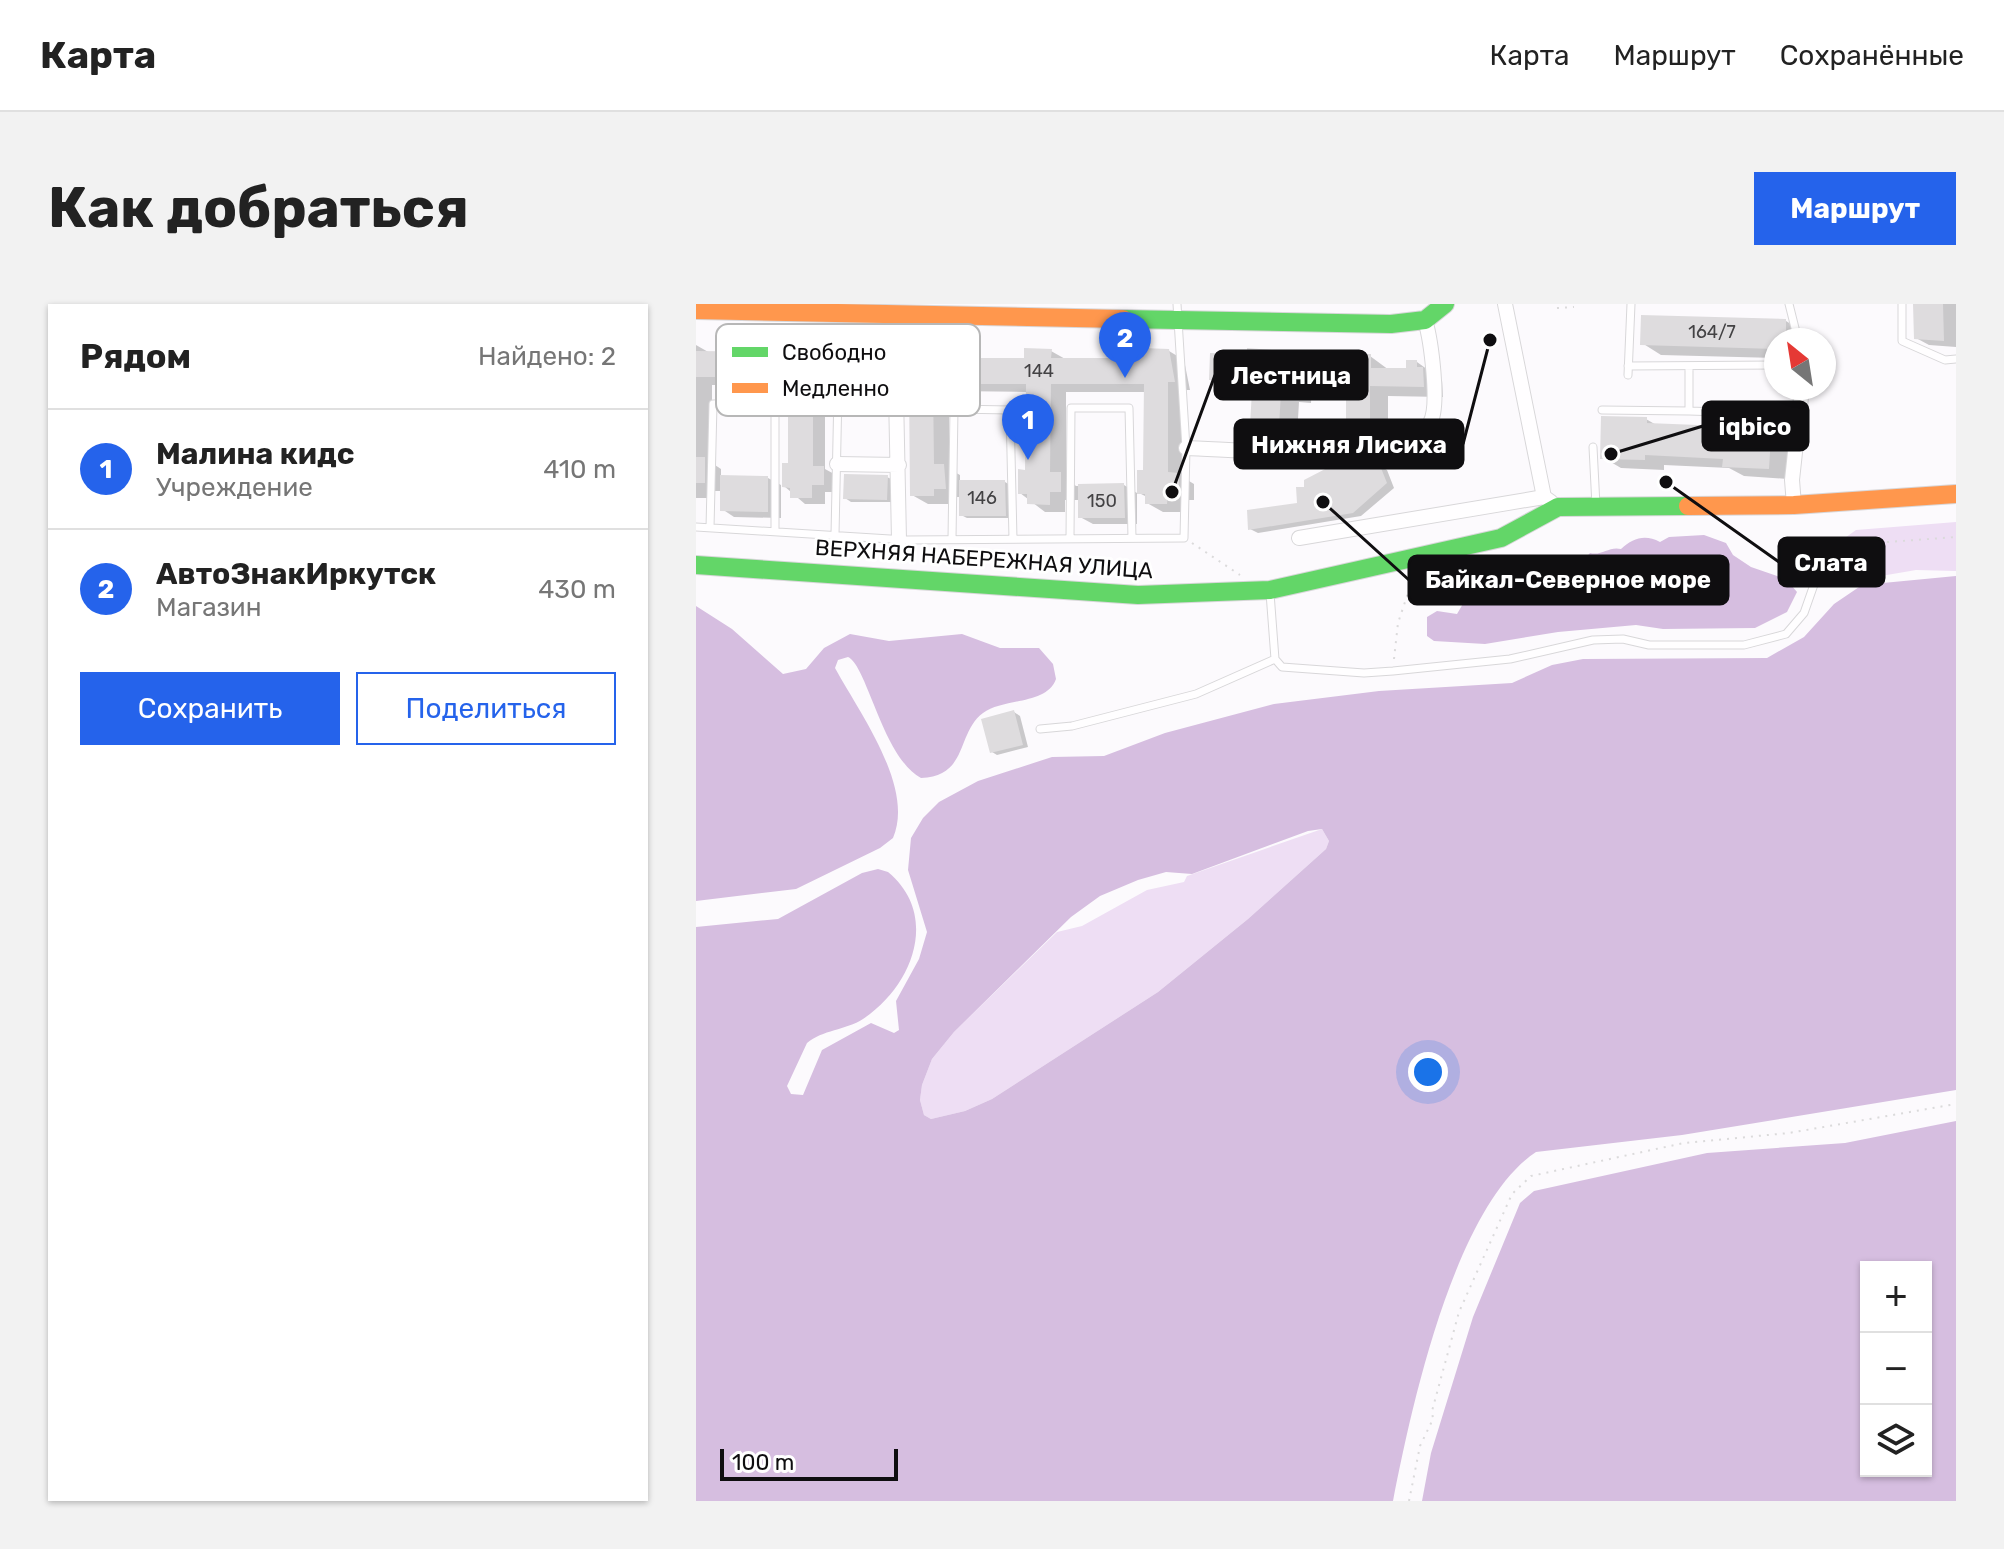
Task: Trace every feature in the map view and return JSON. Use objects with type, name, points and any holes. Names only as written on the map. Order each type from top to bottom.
[{"type":"street","points":[[696,310],[1177,311],[1391,324],[1425,320],[1445,304]]},
{"type":"street","points":[[1505,304],[1551,502]]},
{"type":"street","points":[[1186,448],[1279,453],[1381,449],[1418,436],[1434,414],[1430,337],[1425,320]]},
{"type":"street","points":[[1794,505],[1792,480],[1801,400]]},
{"type":"street","points":[[897,416],[899,540]]},
{"type":"street","points":[[837,464],[898,465]]},
{"type":"street","points":[[1299,538],[1551,502],[1596,509],[1794,505],[1956,494]]},
{"type":"street","name":"ВЕРХНЯЯ НАБЕРЕЖНАЯ УЛИЦА","points":[[696,565],[1138,595],[1270,590],[1418,560],[1501,538],[1551,502]]},
{"type":"lane","points":[[1631,304],[1628,371],[1764,365]]},
{"type":"lane","points":[[1789,304],[1795,328]]},
{"type":"lane","points":[[1902,304],[1902,341],[1945,360],[1956,359]]},
{"type":"lane","points":[[696,527],[899,540],[1184,538],[1186,448],[1177,311]]},
{"type":"lane","points":[[1689,366],[1689,411]]},
{"type":"lane","points":[[710,528],[713,404],[716,404]]},
{"type":"lane","points":[[1070,539],[1071,408],[1129,408],[1132,538]]},
{"type":"lane","points":[[980,409],[1010,410],[1013,539]]},
{"type":"lane","points":[[1602,410],[1781,414]]},
{"type":"lane","points":[[775,416],[775,530]]},
{"type":"lane","points":[[835,535],[838,416]]},
{"type":"lane","points":[[952,539],[954,416]]},
{"type":"lane","points":[[1593,447],[1596,509]]},
{"type":"lane","points":[[1270,590],[1275,659],[1282,667],[1364,673],[1510,659],[1593,640],[1623,639],[1649,645],[1744,645],[1786,634],[1804,613],[1817,576]]},
{"type":"lane","points":[[1040,729],[1062,728],[1175,700],[1275,659]]},
{"type":"path","points":[[1557,308],[1574,307]]},
{"type":"path","points":[[1817,576],[1836,576],[1840,557],[1851,539],[1874,543],[1956,537]]},
{"type":"path","points":[[1184,538],[1247,579]]},
{"type":"path","points":[[1393,671],[1398,623],[1418,560]]},
{"type":"path","points":[[1409,1501],[1420,1446],[1433,1419],[1432,1411],[1459,1312],[1500,1216],[1521,1182],[1546,1172],[1684,1143],[1789,1133],[1956,1104]]},
{"type":"shaded area","points":[[1956,522],[1956,571],[1916,570],[1852,581],[1828,550],[1856,530]]},
{"type":"shaded area","points":[[1704,535],[1726,543],[1733,555],[1751,567],[1786,579],[1797,592],[1787,612],[1755,628],[1663,629],[1636,625],[1558,632],[1485,644],[1434,641],[1427,636],[1427,617],[1437,611],[1457,614],[1471,590],[1494,600],[1521,583],[1573,572],[1590,553],[1621,549],[1639,538],[1660,542],[1669,537]]},
{"type":"shaded area","points":[[1956,576],[1956,1090],[1682,1135],[1536,1152],[1507,1178],[1482,1216],[1460,1261],[1425,1364],[1393,1501],[696,1501],[696,927],[778,919],[862,873],[878,869],[888,872],[904,889],[913,908],[916,929],[914,949],[907,969],[881,1005],[863,1019],[807,1043],[787,1086],[791,1094],[803,1095],[822,1050],[871,1023],[894,1033],[899,1030],[896,1001],[919,959],[927,932],[908,870],[911,838],[923,818],[939,802],[978,781],[1052,757],[1104,756],[1165,733],[1274,704],[1379,691],[1512,683],[1552,665],[1583,659],[1767,658],[1804,637],[1834,604],[1862,585]],"holes":[[[1322,829],[1329,841],[1326,849],[1248,919],[1158,992],[992,1099],[965,1111],[931,1119],[924,1115],[920,1100],[922,1085],[932,1059],[954,1032],[1071,917],[1100,896],[1166,872],[1192,874],[1308,831]]]},
{"type":"shaded area","points":[[696,606],[732,629],[783,674],[806,669],[824,648],[850,634],[889,641],[962,634],[1000,648],[1039,648],[1053,664],[1056,679],[1044,693],[983,713],[969,731],[955,762],[947,770],[921,778],[896,752],[855,664],[848,657],[838,660],[835,668],[870,728],[891,773],[898,818],[893,838],[880,848],[796,889],[696,901]]},
{"type":"shaded area","points":[[1322,829],[1329,841],[1326,849],[1248,919],[1158,992],[992,1099],[965,1111],[931,1119],[924,1115],[920,1100],[922,1085],[932,1059],[954,1032],[1057,932],[1082,926],[1147,890],[1184,882],[1187,876]]},
{"type":"shaded area","points":[[1956,1121],[1956,1501],[1422,1501],[1431,1453],[1473,1317],[1520,1203],[1534,1191],[1707,1153],[1845,1143]]},
{"type":"building","points":[[1913,304],[1943,304],[1944,341],[1914,339]]},
{"type":"building","points":[[1641,315],[1786,319],[1786,328],[1764,328],[1764,349],[1640,345]]},
{"type":"building","points":[[1024,348],[1052,349],[1051,358],[1142,358],[1142,348],[1169,349],[1175,382],[1168,382],[1168,472],[1179,473],[1179,492],[1168,492],[1167,504],[1145,504],[1145,494],[1137,494],[1137,470],[1143,470],[1144,384],[1051,384],[1050,472],[1061,472],[1061,492],[1050,492],[1050,505],[1027,504],[1027,494],[1018,494],[1018,469],[1025,470],[1026,384],[980,384],[980,358],[1024,358]]},
{"type":"building","points":[[1247,348],[1295,352],[1292,393],[1281,392],[1279,427],[1250,425],[1252,391],[1244,390],[1245,382],[1209,380],[1210,353],[1247,354]]},
{"type":"building","points":[[696,351],[716,351],[716,377],[696,377]]},
{"type":"building","points":[[1345,354],[1371,354],[1371,368],[1406,368],[1406,360],[1417,360],[1417,367],[1423,367],[1424,387],[1370,386],[1370,436],[1346,435],[1346,390],[1335,390],[1335,367],[1345,367]]},
{"type":"building","points":[[788,416],[813,416],[813,466],[824,466],[824,485],[812,485],[812,498],[790,498],[790,488],[782,487],[782,463],[788,463]]},
{"type":"building","points":[[909,416],[933,416],[934,464],[944,464],[946,489],[934,489],[934,496],[910,496]]},
{"type":"building","points":[[1601,416],[1647,417],[1647,423],[1724,426],[1725,419],[1772,420],[1769,469],[1722,467],[1723,459],[1645,455],[1645,460],[1600,459]]},
{"type":"building","points":[[696,457],[705,457],[705,483],[696,483]]},
{"type":"building","points":[[1379,463],[1387,483],[1353,513],[1248,530],[1247,510],[1297,503],[1296,487],[1304,487],[1304,480],[1331,466]]},
{"type":"building","points":[[844,474],[888,475],[887,500],[843,499]]},
{"type":"building","points":[[720,475],[768,476],[768,512],[720,511]]},
{"type":"building","points":[[959,480],[1005,480],[1006,516],[959,516]]},
{"type":"building","points":[[1124,483],[1125,518],[1078,518],[1078,484]]},
{"type":"building","points":[[1014,710],[1023,745],[990,753],[981,719]]},
{"type":"traffic: fast","points":[[1123,319],[1391,324],[1425,320],[1445,304]]},
{"type":"traffic: fast","points":[[696,565],[1138,595],[1270,590],[1501,538],[1558,507],[1688,506]]},
{"type":"traffic: slow","points":[[696,310],[1123,319]]},
{"type":"traffic: slow","points":[[1688,506],[1794,505],[1956,494]]},
{"type":"place","name":"Нижняя Лисиха","points":[[1490,340]]},
{"type":"place","name":"АвтоЗнакИркутск","points":[[1125,378]]},
{"type":"place","name":"iqbico","points":[[1611,454]]},
{"type":"place","name":"Малина кидс","points":[[1028,460]]},
{"type":"place","name":"Слата","points":[[1666,482]]},
{"type":"place","name":"Лестница","points":[[1172,492]]},
{"type":"place","name":"Байкал-Северное море","points":[[1323,502]]}]
